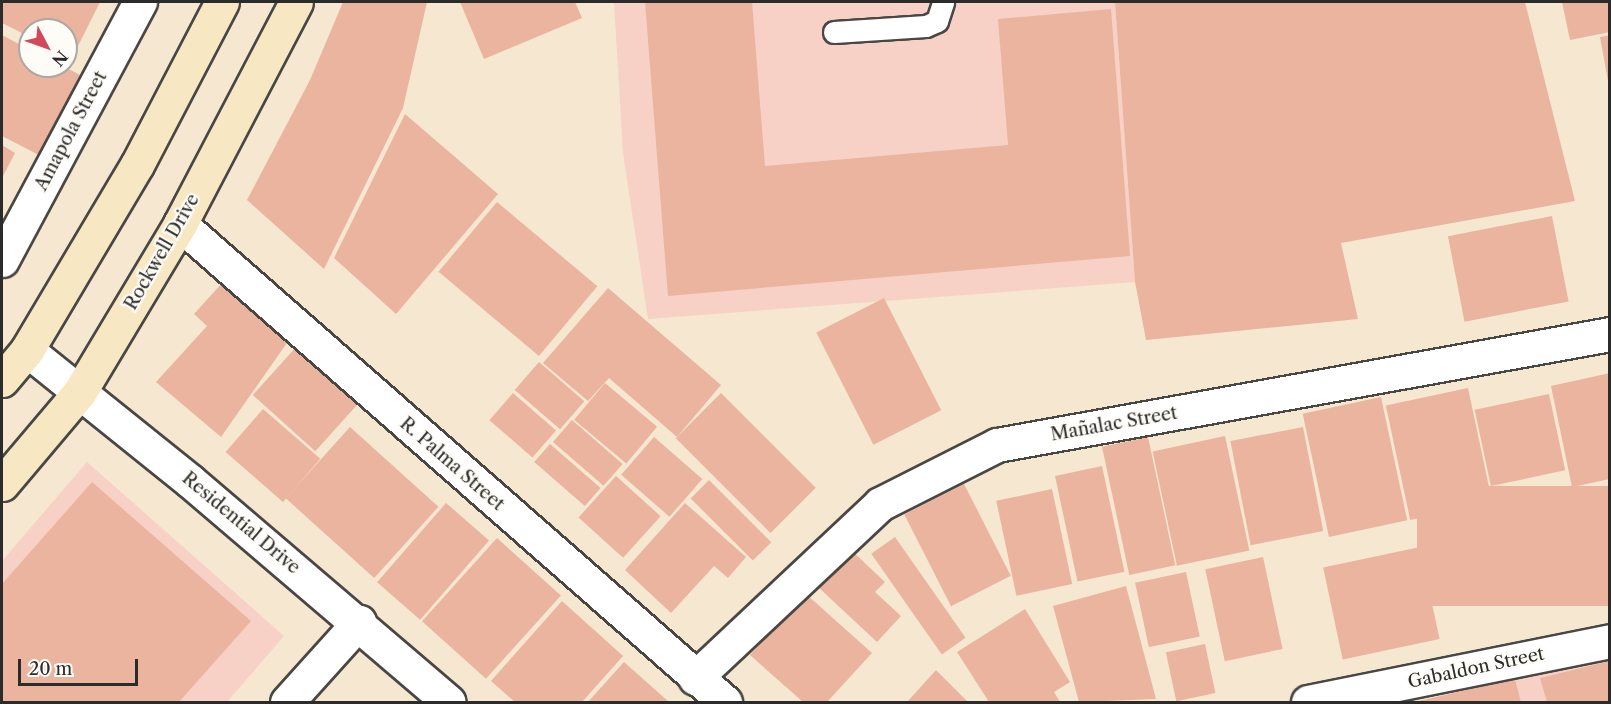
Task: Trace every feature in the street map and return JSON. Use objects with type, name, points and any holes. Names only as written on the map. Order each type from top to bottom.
[{"type":"main road","points":[[2,380],[27,350],[137,165],[222,2]]},
{"type":"main road","name":"Rockwell Drive","points":[[2,484],[79,393],[180,224],[296,2]]},
{"type":"street","name":"Amapola Street","points":[[2,260],[140,2]]},
{"type":"street","name":"R. Palma Street","points":[[180,224],[725,702]]},
{"type":"street","name":"Mañalac Street","points":[[695,678],[880,504],[997,445],[1610,334]]},
{"type":"street","name":"Residential Drive","points":[[27,350],[358,622],[449,702]]},
{"type":"street","points":[[287,702],[358,622]]},
{"type":"street","name":"Gabaldon Street","points":[[1308,702],[1610,641]]},
{"type":"lane","points":[[834,32],[926,26],[937,21],[943,2]]},
{"type":"shaded area","points":[[614,2],[1115,2],[1135,282],[648,319],[623,153]]},
{"type":"shaded area","points":[[87,462],[284,636],[227,702],[2,702],[2,561]]},
{"type":"shaded area","points":[[1609,655],[1609,702],[1521,702],[1515,679]]},
{"type":"building","points":[[2,2],[100,2],[78,46],[78,18],[18,18],[18,31],[2,23]]},
{"type":"building","points":[[343,2],[427,2],[403,108],[324,269],[247,200],[310,80]]},
{"type":"building","points":[[460,2],[575,2],[582,18],[484,59]]},
{"type":"building","points":[[645,2],[752,2],[765,166],[1008,145],[998,19],[1111,9],[1130,256],[668,296]]},
{"type":"building","points":[[1115,2],[1525,2],[1575,201],[1341,243],[1358,319],[1146,340],[1135,282]]},
{"type":"building","points":[[1562,2],[1610,2],[1610,32],[1570,40]]},
{"type":"building","points":[[2,35],[18,44],[18,78],[78,78],[78,74],[80,75],[39,155],[2,136]]},
{"type":"building","points":[[1610,35],[1610,81],[1608,81],[1600,37]]},
{"type":"building","points":[[405,114],[498,194],[396,314],[334,258]]},
{"type":"building","points":[[2,145],[15,153],[2,178]]},
{"type":"building","points":[[497,202],[597,286],[539,356],[439,272]]},
{"type":"building","points":[[1552,216],[1569,301],[1465,322],[1448,236]]},
{"type":"building","points":[[223,282],[289,340],[221,437],[156,382],[207,326],[194,314]]},
{"type":"building","points":[[608,288],[721,385],[677,437],[609,378],[588,401],[543,363]]},
{"type":"building","points":[[884,298],[941,410],[873,445],[816,333]]},
{"type":"building","points":[[297,346],[359,402],[315,451],[253,395]]},
{"type":"building","points":[[539,362],[584,401],[560,429],[515,390]]},
{"type":"building","points":[[1610,373],[1610,479],[1572,487],[1551,386]]},
{"type":"building","points":[[605,383],[657,427],[626,463],[574,420]]},
{"type":"building","points":[[1468,388],[1492,502],[1410,520],[1386,405]]},
{"type":"building","points":[[513,393],[556,430],[532,458],[489,420]]},
{"type":"building","points":[[721,393],[816,488],[770,533],[676,438]]},
{"type":"building","points":[[1549,394],[1565,470],[1491,486],[1475,410]]},
{"type":"building","points":[[1381,397],[1407,520],[1329,537],[1303,414]]},
{"type":"building","points":[[263,409],[320,459],[283,502],[226,452]]},
{"type":"building","points":[[572,420],[623,464],[604,486],[553,442]]},
{"type":"building","points":[[350,427],[438,507],[374,578],[286,498]]},
{"type":"building","points":[[1303,427],[1323,531],[1251,545],[1230,441]]},
{"type":"building","points":[[1225,436],[1249,550],[1177,566],[1153,451]]},
{"type":"building","points":[[654,437],[702,479],[669,517],[621,475]]},
{"type":"building","points":[[1148,437],[1175,565],[1129,575],[1102,447]]},
{"type":"building","points":[[550,444],[601,488],[585,506],[534,462]]},
{"type":"building","points":[[1102,466],[1124,572],[1078,582],[1055,476]]},
{"type":"building","points":[[616,476],[661,516],[623,558],[579,518]]},
{"type":"building","points":[[709,480],[771,542],[753,561],[691,498]]},
{"type":"building","points":[[92,482],[251,621],[179,702],[2,702],[2,584]]},
{"type":"building","points":[[964,484],[1011,576],[951,606],[904,514]]},
{"type":"building","points":[[1417,486],[1610,486],[1610,606],[1417,606]]},
{"type":"building","points":[[1052,489],[1072,584],[1016,596],[996,501]]},
{"type":"building","points":[[446,503],[489,540],[420,620],[377,582]]},
{"type":"building","points":[[685,503],[746,557],[728,578],[714,566],[671,613],[625,570]]},
{"type":"building","points":[[895,537],[966,638],[942,654],[871,554]]},
{"type":"building","points":[[497,538],[561,596],[486,679],[422,621]]},
{"type":"building","points":[[1420,547],[1440,639],[1343,660],[1323,568]]},
{"type":"building","points":[[850,549],[885,582],[875,592],[901,616],[877,642],[817,586]]},
{"type":"building","points":[[1263,557],[1283,649],[1225,661],[1205,569]]},
{"type":"building","points":[[1186,572],[1200,637],[1149,647],[1135,583]]},
{"type":"building","points":[[1126,586],[1156,699],[1079,702],[1053,606]]},
{"type":"building","points":[[806,594],[872,653],[827,702],[803,702],[750,655]]},
{"type":"building","points":[[562,601],[623,656],[582,702],[515,702],[491,681]]},
{"type":"building","points":[[1025,609],[1070,682],[1054,692],[1060,702],[989,702],[957,652]]},
{"type":"building","points":[[1205,644],[1215,693],[1176,701],[1166,652]]},
{"type":"building","points":[[1610,661],[1610,702],[1547,702],[1540,678]]},
{"type":"building","points":[[624,662],[669,702],[588,702]]},
{"type":"building","points":[[936,670],[968,702],[907,702]]},
{"type":"building","points":[[1515,679],[1521,702],[1414,702]]}]
